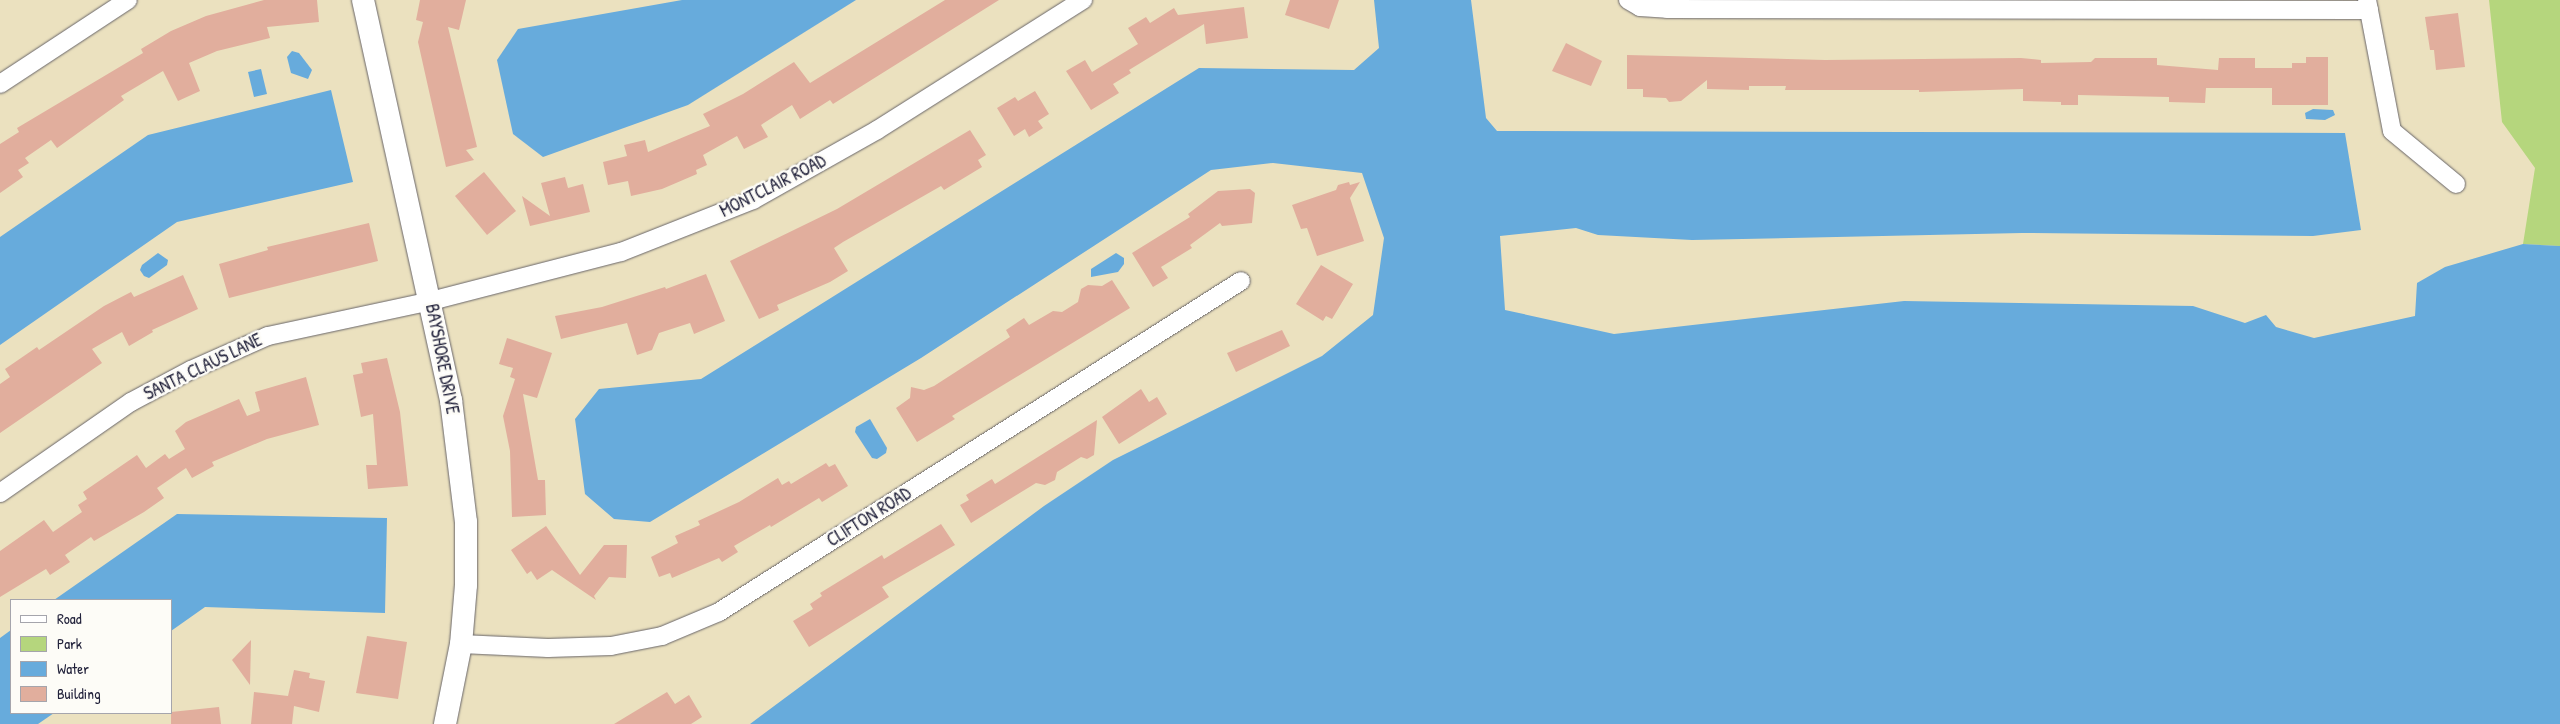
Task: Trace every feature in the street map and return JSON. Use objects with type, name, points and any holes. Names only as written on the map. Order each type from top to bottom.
[{"type":"street","points":[[0,84],[128,0]]},
{"type":"street","name":"BAYSHORE DRIVE","points":[[363,0],[388,126],[431,301],[451,400],[466,522],[466,585],[461,644],[445,724]]},
{"type":"street","name":"MONTCLAIR ROAD","points":[[431,301],[621,252],[753,200],[877,130],[1083,0]]},
{"type":"street","points":[[1628,0],[1640,7],[1667,9],[2368,5],[2392,131],[2456,184]]},
{"type":"street","name":"CLIFTON ROAD","points":[[461,644],[548,648],[612,646],[662,636],[719,612],[1241,281]]},
{"type":"street","name":"SANTA CLAUS LANE","points":[[0,493],[131,402],[191,370],[268,336],[431,301]]},
{"type":"green space","points":[[2489,0],[2560,0],[2560,246],[2523,244],[2535,168],[2502,122]]},
{"type":"water","points":[[682,0],[856,0],[688,105],[543,157],[513,134],[497,60],[518,29]]},
{"type":"water","points":[[1374,0],[1471,0],[1486,118],[1497,131],[2345,133],[2361,230],[2313,236],[2022,233],[1692,240],[1598,235],[1576,228],[1500,236],[1505,310],[1614,334],[1904,301],[2193,306],[2245,323],[2266,315],[2276,327],[2314,338],[2415,316],[2417,283],[2445,267],[2523,244],[2560,246],[2560,724],[750,724],[1044,506],[1113,460],[1322,356],[1373,315],[1384,238],[1362,173],[1273,163],[1211,170],[921,358],[650,522],[614,519],[585,494],[575,419],[599,389],[701,379],[1199,68],[1354,70],[1379,48]]},
{"type":"water","points":[[292,51],[299,53],[312,70],[308,79],[291,73],[287,57]]},
{"type":"water","points":[[261,69],[267,94],[254,97],[248,72]]},
{"type":"water","points":[[331,90],[353,182],[177,222],[0,345],[0,237],[148,135]]},
{"type":"water","points":[[2313,109],[2333,110],[2335,115],[2325,120],[2306,119],[2305,113]]},
{"type":"water","points":[[158,253],[168,260],[167,265],[149,278],[144,276],[140,270],[142,265]]},
{"type":"water","points":[[1116,253],[1124,258],[1124,264],[1118,272],[1091,277],[1091,269]]},
{"type":"water","points":[[870,419],[887,448],[886,453],[877,459],[872,458],[855,432],[856,427]]},
{"type":"water","points":[[177,514],[387,518],[385,613],[205,607],[172,630],[172,599],[55,599]]},
{"type":"water","points":[[10,631],[10,714],[53,714],[38,724],[0,724],[0,638]]},
{"type":"building","points":[[264,0],[317,0],[319,22],[267,27],[270,38],[217,51],[189,63],[200,91],[178,101],[163,71],[121,96],[124,100],[57,148],[51,140],[25,158],[29,163],[18,170],[23,177],[0,193],[0,144],[19,132],[17,128],[143,53],[141,49],[171,31],[206,16]]},
{"type":"building","points":[[420,0],[466,0],[459,30],[448,27],[477,147],[466,150],[474,160],[446,167],[418,42],[423,22],[416,20]]},
{"type":"building","points":[[945,0],[999,0],[833,104],[830,100],[800,119],[792,105],[761,125],[768,137],[744,149],[737,136],[703,155],[707,165],[696,170],[697,174],[662,189],[631,196],[628,181],[608,185],[603,162],[627,156],[624,145],[645,140],[648,152],[710,126],[703,114],[743,94],[794,62],[810,83]]},
{"type":"building","points":[[1290,0],[1339,0],[1329,29],[1285,15]]},
{"type":"building","points":[[1244,7],[1248,38],[1206,44],[1204,24],[1129,70],[1131,73],[1113,84],[1119,93],[1091,110],[1066,71],[1085,60],[1092,72],[1138,44],[1128,28],[1146,17],[1150,23],[1174,8],[1178,15]]},
{"type":"building","points":[[2458,13],[2465,67],[2436,70],[2434,50],[2430,50],[2425,17]]},
{"type":"building","points":[[1566,43],[1602,61],[1591,86],[1552,71]]},
{"type":"building","points":[[1627,55],[1825,60],[2021,58],[2041,60],[2041,63],[2091,62],[2095,58],[2157,58],[2157,65],[2218,70],[2219,58],[2255,58],[2255,68],[2292,68],[2292,63],[2306,63],[2306,57],[2328,57],[2328,105],[2272,105],[2272,88],[2206,88],[2205,103],[2169,102],[2169,97],[2078,95],[2078,105],[2061,105],[2061,102],[2023,101],[2023,89],[1919,92],[1919,90],[1785,90],[1786,86],[1749,86],[1749,90],[1707,89],[1707,80],[1681,101],[1669,102],[1666,98],[1643,97],[1643,89],[1627,89]]},
{"type":"building","points":[[1035,91],[1049,114],[1038,121],[1043,128],[1029,137],[1025,129],[1014,136],[997,108],[1015,97],[1018,101]]},
{"type":"building","points":[[970,130],[986,155],[978,160],[982,167],[944,190],[941,186],[834,248],[848,271],[830,282],[777,305],[779,310],[759,319],[730,261],[837,209]]},
{"type":"building","points":[[484,172],[516,211],[487,235],[455,196]]},
{"type":"building","points":[[565,177],[568,188],[583,184],[590,212],[530,226],[522,196],[550,216],[541,183]]},
{"type":"building","points":[[1349,182],[1350,185],[1360,182],[1350,198],[1364,241],[1317,256],[1307,228],[1301,229],[1292,205],[1336,190],[1338,185]]},
{"type":"building","points":[[1250,189],[1255,193],[1252,223],[1222,226],[1220,223],[1190,245],[1192,248],[1161,267],[1168,278],[1153,287],[1132,253],[1190,217],[1188,214],[1218,191]]},
{"type":"building","points":[[369,223],[378,261],[229,298],[219,264],[268,250],[267,247]]},
{"type":"building","points":[[1321,265],[1353,284],[1332,319],[1326,316],[1323,321],[1296,304]]},
{"type":"building","points":[[706,274],[725,321],[694,334],[690,323],[659,333],[652,350],[637,355],[627,323],[561,339],[555,316],[602,307],[665,287],[666,289]]},
{"type":"building","points":[[183,275],[198,309],[152,330],[153,332],[129,346],[122,332],[92,349],[102,363],[0,433],[0,384],[10,377],[5,369],[37,347],[39,350],[104,306],[131,292],[134,297]]},
{"type":"building","points":[[1112,280],[1130,308],[952,416],[955,419],[917,442],[896,408],[910,398],[911,387],[924,390],[934,386],[1010,337],[1006,330],[1024,318],[1029,325],[1053,311],[1062,312],[1078,302],[1081,289],[1088,285],[1102,286]]},
{"type":"building","points":[[1282,330],[1290,346],[1236,372],[1227,353]]},
{"type":"building","points":[[507,338],[552,353],[537,398],[523,394],[538,480],[545,480],[546,515],[512,517],[510,451],[503,416],[515,379],[510,377],[513,368],[499,364]]},
{"type":"building","points":[[387,358],[400,412],[408,486],[368,489],[366,465],[377,465],[373,414],[361,417],[353,375],[363,373],[361,363]]},
{"type":"building","points":[[306,377],[319,425],[267,439],[212,462],[214,466],[192,478],[186,468],[157,488],[164,498],[144,512],[94,541],[91,537],[65,555],[70,562],[50,575],[46,569],[0,597],[0,551],[44,520],[53,532],[82,512],[78,505],[87,499],[83,492],[137,455],[146,468],[165,454],[169,459],[185,449],[175,431],[186,422],[239,399],[247,416],[260,411],[255,392]]},
{"type":"building","points":[[1141,389],[1149,402],[1157,397],[1167,414],[1119,444],[1102,417]]},
{"type":"building","points":[[1097,420],[1094,455],[1087,459],[1081,457],[1057,472],[1055,480],[1045,485],[1036,483],[971,523],[960,505],[969,500],[966,495],[992,479],[995,484]]},
{"type":"building","points":[[826,463],[829,467],[835,464],[848,486],[822,502],[819,498],[771,527],[770,525],[734,546],[738,552],[722,562],[719,558],[672,578],[670,573],[659,577],[651,557],[678,543],[675,536],[700,525],[698,521],[739,502],[778,478],[782,485],[789,481],[791,484]]},
{"type":"building","points":[[941,524],[955,545],[882,587],[889,597],[809,647],[793,621],[813,609],[810,604],[822,596],[820,593],[882,555],[884,559]]},
{"type":"building","points":[[546,526],[580,575],[604,545],[627,545],[626,578],[609,577],[594,596],[596,600],[552,570],[537,580],[531,571],[527,574],[511,550]]},
{"type":"building","points":[[367,636],[407,642],[398,699],[356,693]]},
{"type":"building","points":[[251,640],[250,685],[232,660]]},
{"type":"building","points":[[294,670],[310,673],[309,678],[325,681],[319,712],[294,706],[292,724],[251,724],[254,692],[288,696]]},
{"type":"building","points":[[667,692],[675,704],[689,695],[702,717],[691,724],[614,724]]},
{"type":"building","points":[[219,707],[221,724],[171,724],[172,712]]}]
